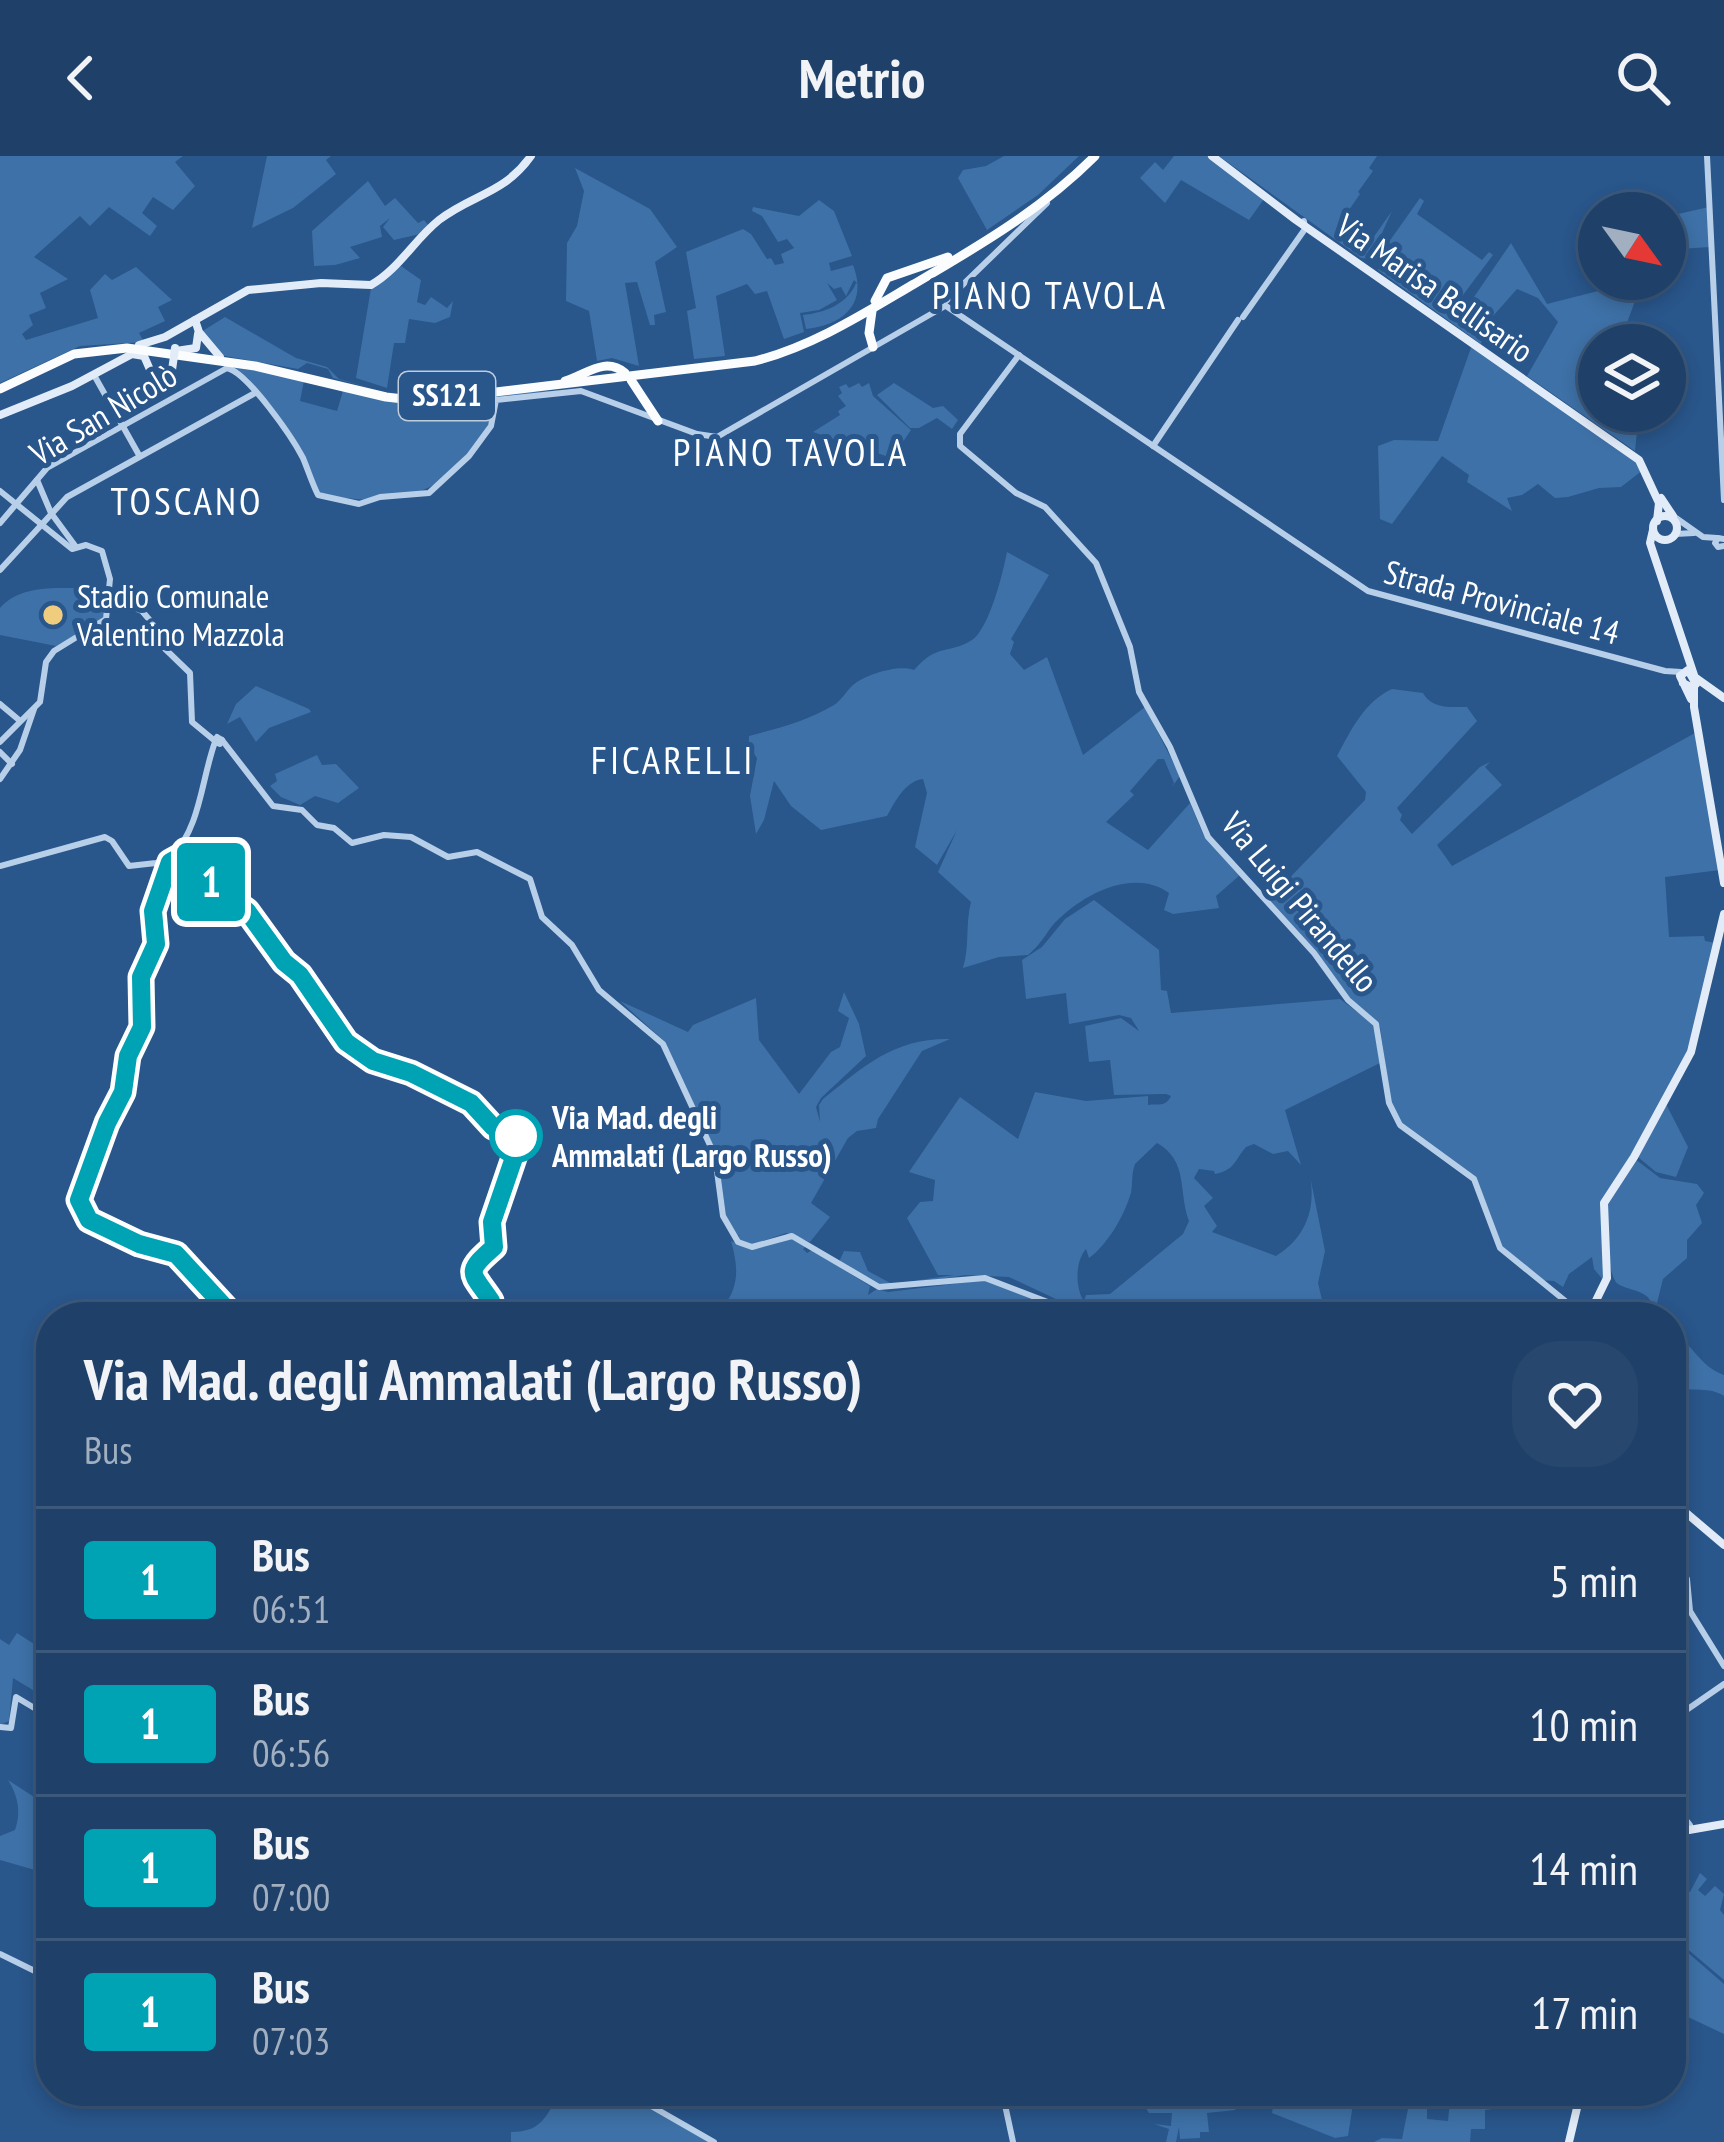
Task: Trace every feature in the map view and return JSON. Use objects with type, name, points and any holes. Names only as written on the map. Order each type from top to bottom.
[{"type":"main road","points":[[139,345],[192,327],[248,290],[321,284],[370,286],[399,263],[437,221],[513,179],[531,156]]},
{"type":"main road","name":"SS121","points":[[0,388],[82,349],[139,345],[268,368],[398,399],[448,400],[765,358],[825,335],[1051,198],[1092,156]]},
{"type":"main road","name":"SS121","points":[[0,388],[82,352],[113,347],[220,357],[399,395],[448,396],[764,355],[811,338],[889,297],[1044,199],[1092,156]]},
{"type":"main road","name":"Via Marisa Bellisario","points":[[1214,156],[1304,228],[1640,460],[1659,503],[1650,543],[1684,655],[1724,883]]},
{"type":"main road","name":"Via Marisa Bellisario","points":[[1304,228],[1342,248],[1641,458],[1674,517]]},
{"type":"main road","points":[[870,349],[874,306],[887,278],[969,248]]},
{"type":"main road","points":[[0,415],[138,354],[146,358],[153,374],[164,377],[192,327]]},
{"type":"main road","points":[[149,367],[156,356],[198,346],[200,337],[192,327]]},
{"type":"main road","points":[[192,327],[220,357]]},
{"type":"main road","points":[[113,363],[123,352],[154,351]]},
{"type":"main road","points":[[82,352],[110,352],[113,363]]},
{"type":"main road","points":[[549,385],[605,364],[615,365],[628,376],[654,416]]},
{"type":"main road","points":[[568,386],[594,395]]},
{"type":"main road","points":[[1658,566],[1664,540],[1679,527],[1674,517],[1655,525],[1655,539],[1664,540]]},
{"type":"main road","points":[[1688,679],[1724,699]]},
{"type":"main road","points":[[1594,1302],[1607,1278],[1604,1203],[1691,1052],[1724,914]]},
{"type":"main road","points":[[1686,1512],[1724,1544]]},
{"type":"main road","points":[[1686,1826],[1724,1823]]},
{"type":"main road","points":[[1569,2142],[1577,2106]]},
{"type":"street","points":[[1707,156],[1724,500]]},
{"type":"street","points":[[0,570],[67,497],[255,393],[299,451],[316,493],[358,505],[380,497],[432,491],[461,467],[491,426],[496,400],[578,391],[697,434],[722,435],[949,303],[1051,198]]},
{"type":"street","points":[[1153,446],[1304,228]]},
{"type":"street","name":"Strada Provinciale 14","points":[[949,303],[1368,591],[1688,679]]},
{"type":"street","name":"Via Luigi Pirandello","points":[[1019,355],[960,434],[962,449],[1016,493],[1046,507],[1096,563],[1130,647],[1139,692],[1170,747],[1208,837],[1314,953],[1348,1000],[1376,1024],[1389,1103],[1400,1125],[1470,1175],[1500,1248],[1566,1302]]},
{"type":"street","name":"Via San Nicolò","points":[[0,523],[57,462],[225,369],[243,376],[255,393]]},
{"type":"street","points":[[94,374],[139,456]]},
{"type":"street","points":[[37,480],[70,546]]},
{"type":"street","points":[[0,491],[70,546],[93,546],[104,554],[110,598],[101,624],[66,641],[48,658],[40,702],[31,711],[12,764],[0,778]]},
{"type":"street","points":[[1674,517],[1703,537],[1720,542]]},
{"type":"street","points":[[1720,542],[1724,529]]},
{"type":"street","points":[[1675,533],[1691,532],[1720,542]]},
{"type":"street","points":[[110,598],[147,615],[160,644],[188,669],[191,720],[231,754],[273,806],[302,810],[317,825],[332,827],[352,843],[384,835],[411,837],[448,857],[477,852],[530,878],[542,917],[572,945],[604,994],[653,1032],[667,1052],[716,1156],[726,1226],[732,1237],[752,1247],[795,1237],[879,1287],[985,1278],[1048,1302]]},
{"type":"street","points":[[0,742],[40,702]]},
{"type":"street","points":[[0,704],[19,720]]},
{"type":"street","points":[[217,743],[190,831],[168,862],[153,911],[156,944],[141,977],[142,1027],[128,1056],[123,1092],[80,1198],[85,1215],[139,1244],[174,1252],[220,1302]]},
{"type":"street","points":[[0,752],[12,764]]},
{"type":"street","points":[[0,866],[109,838],[129,866],[187,859],[243,908],[284,962],[300,975],[346,1042],[373,1061],[411,1073],[471,1103],[509,1139],[513,1154],[492,1222],[494,1247],[472,1272],[491,1302]]},
{"type":"street","points":[[1686,1575],[1690,1611],[1724,1666]]},
{"type":"street","points":[[1686,1710],[1722,1685]]},
{"type":"street","points":[[0,1727],[11,1728],[17,1697],[36,1709]]},
{"type":"street","points":[[0,1954],[36,1972]]},
{"type":"street","points":[[651,2106],[714,2142]]},
{"type":"street","points":[[1005,2106],[1013,2142]]},
{"type":"shaded area","points":[[0,156],[183,156],[175,162],[195,186],[173,210],[153,197],[142,213],[157,226],[150,236],[109,207],[90,226],[80,216],[34,257],[68,279],[40,293],[46,308],[29,315],[33,325],[22,334],[26,340],[98,318],[90,290],[105,274],[112,280],[136,267],[172,300],[158,307],[165,321],[139,333],[144,342],[80,346],[0,383]]},
{"type":"shaded area","points":[[267,156],[331,156],[326,160],[336,174],[293,208],[252,228]]},
{"type":"shaded area","points":[[1004,156],[1079,156],[1038,195],[987,230],[958,178],[963,170],[986,166]]},
{"type":"shaded area","points":[[1174,156],[1209,156],[1264,199],[1249,220],[1181,180],[1165,203],[1140,178],[1155,162],[1163,170]]},
{"type":"shaded area","points":[[1219,156],[1377,156],[1369,168],[1373,171],[1338,226],[1368,245],[1392,211],[1382,233],[1384,242],[1370,259],[1361,258]]},
{"type":"shaded area","points":[[575,168],[650,209],[677,247],[655,262],[666,312],[654,315],[655,325],[650,325],[637,282],[625,283],[639,366],[612,358],[597,361],[589,311],[566,301],[567,243],[577,226],[584,191]]},
{"type":"shaded area","points":[[368,181],[385,206],[395,198],[418,223],[424,220],[429,226],[420,234],[394,240],[383,227],[390,218],[380,226],[382,237],[350,247],[360,258],[314,266],[312,231]]},
{"type":"shaded area","points":[[1420,198],[1424,201],[1417,214],[1482,260],[1489,252],[1493,255],[1457,303],[1465,310],[1511,243],[1547,304],[1578,296],[1578,300],[1635,300],[1626,324],[1578,324],[1578,411],[1527,376],[1558,322],[1538,298],[1517,289],[1486,324],[1481,344],[1378,270],[1379,256]]},
{"type":"shaded area","points":[[819,200],[834,211],[852,256],[829,263],[831,271],[853,265],[857,283],[854,280],[846,296],[841,287],[834,289],[827,283],[837,300],[800,313],[804,332],[784,339],[767,291],[755,294],[747,284],[716,296],[725,356],[694,359],[687,311],[696,308],[686,252],[743,229],[767,259],[775,265],[784,263],[781,254],[794,248],[787,239],[778,242],[753,207],[799,216]]},
{"type":"shaded area","points":[[1709,207],[1710,247],[1686,249],[1686,212]]},
{"type":"shaded area","points":[[401,266],[421,280],[417,302],[425,305],[431,297],[447,308],[453,301],[450,317],[435,323],[409,319],[405,343],[394,343],[387,388],[356,378],[371,288]]},
{"type":"shaded area","points":[[857,284],[855,301],[842,317],[806,329],[803,315],[834,306]]},
{"type":"shaded area","points":[[225,317],[296,358],[327,367],[339,379],[378,390],[333,378],[328,369],[307,363],[298,369],[219,355],[201,332]]},
{"type":"shaded area","points":[[1472,345],[1578,420],[1578,432],[1595,432],[1643,470],[1621,487],[1568,497],[1555,498],[1538,484],[1507,498],[1512,511],[1467,482],[1469,475],[1442,456],[1392,524],[1380,519],[1378,446],[1394,440],[1438,441]]},
{"type":"shaded area","points":[[222,363],[304,381],[300,401],[337,411],[343,391],[384,400],[583,389],[494,399],[489,422],[457,468],[417,492],[370,500],[318,493],[302,451],[248,378]]},
{"type":"shaded area","points":[[859,383],[862,387],[869,383],[873,396],[911,430],[892,458],[813,432],[846,406],[838,396],[842,393],[839,387]]},
{"type":"shaded area","points":[[894,383],[933,408],[943,406],[958,420],[952,429],[937,418],[910,428],[877,395]]},
{"type":"shaded area","points":[[1608,432],[1637,432],[1635,451]]},
{"type":"shaded area","points":[[1007,552],[1049,575],[1011,639],[1010,654],[1024,670],[1047,657],[1083,755],[1145,707],[1180,776],[1171,788],[1174,783],[1164,759],[1158,759],[1130,791],[1134,795],[1106,822],[1148,850],[1190,803],[1203,834],[1240,875],[1216,896],[1219,908],[1173,914],[1164,910],[1169,893],[1155,886],[1139,883],[1108,888],[1077,904],[1028,955],[999,957],[963,968],[971,902],[938,872],[957,830],[937,865],[915,847],[927,793],[923,779],[906,788],[887,816],[821,830],[791,806],[774,781],[756,834],[750,796],[757,758],[749,747],[749,736],[823,711],[866,677],[892,669],[914,670],[937,652],[972,640],[989,613]]},
{"type":"shaded area","name":"Stadio Comunale Valentino Mazzola","points":[[108,590],[101,622],[56,646],[0,635],[0,608],[19,594]]},
{"type":"shaded area","points":[[256,686],[311,712],[269,728],[256,742],[240,717],[227,724],[236,704]]},
{"type":"shaded area","points":[[1392,689],[1423,693],[1442,706],[1467,707],[1477,721],[1397,808],[1412,834],[1480,767],[1490,762],[1485,767],[1502,785],[1437,845],[1452,866],[1695,733],[1720,870],[1665,877],[1669,937],[1704,936],[1705,941],[1716,943],[1692,1045],[1639,1145],[1602,1202],[1604,1281],[1592,1257],[1569,1274],[1563,1287],[1537,1280],[1503,1250],[1480,1187],[1401,1124],[1391,1103],[1380,1027],[1355,1005],[1268,900],[1365,800],[1366,792],[1337,756],[1366,709]]},
{"type":"shaded area","points":[[317,755],[322,765],[336,764],[359,788],[338,803],[315,796],[300,805],[270,786],[277,781],[275,774]]},
{"type":"shaded area","points":[[1094,900],[1159,950],[1161,990],[1167,991],[1171,1013],[1340,999],[1375,1025],[1382,1062],[1285,1110],[1301,1165],[1288,1151],[1273,1154],[1254,1144],[1227,1170],[1215,1174],[1199,1169],[1194,1178],[1213,1198],[1204,1206],[1217,1226],[1212,1232],[1276,1256],[1302,1231],[1311,1199],[1310,1176],[1325,1251],[1318,1283],[1322,1302],[1062,1302],[1009,1277],[966,1275],[888,1287],[839,1262],[844,1251],[860,1252],[868,1271],[892,1284],[954,1275],[938,1275],[907,1218],[920,1202],[933,1201],[935,1180],[909,1172],[960,1097],[1018,1139],[1035,1092],[1086,1101],[1148,1096],[1148,1105],[1169,1100],[1166,1094],[1114,1095],[1110,1060],[1089,1062],[1085,1026],[1121,1018],[1139,1031],[1131,1018],[1119,1015],[1069,1024],[1066,993],[1026,999],[1022,960],[1042,947],[1065,919]],"holes":[[[1157,1143],[1174,1159],[1189,1221],[1183,1234],[1110,1294],[1086,1295],[1084,1301],[1078,1276],[1082,1255],[1086,1249],[1089,1258],[1114,1229],[1131,1193],[1135,1164]]]},
{"type":"shaded area","points":[[844,992],[859,1024],[866,1056],[821,1098],[816,1107],[820,1122],[823,1099],[866,1065],[912,1043],[950,1039],[922,1051],[876,1128],[848,1138],[811,1203],[830,1217],[810,1242],[786,1233],[751,1245],[736,1239],[740,1235],[735,1237],[727,1222],[719,1164],[663,1040],[620,1001],[688,1032],[693,1025],[756,998],[759,1040],[799,1094],[840,1047],[849,1018],[838,1011]]},
{"type":"shaded area","points":[[1666,1104],[1688,1147],[1676,1177],[1656,1172],[1638,1157]]},
{"type":"shaded area","points":[[1635,1159],[1660,1178],[1697,1184],[1704,1193],[1696,1205],[1702,1223],[1687,1240],[1687,1258],[1663,1279],[1657,1302],[1614,1279],[1606,1230],[1607,1207]]},
{"type":"shaded area","points":[[791,1238],[806,1246],[807,1253],[812,1250],[870,1286],[868,1295],[877,1289],[888,1292],[985,1280],[1039,1302],[726,1302],[736,1276],[731,1241],[751,1249]]},
{"type":"shaded area","points":[[1686,1343],[1724,1375],[1724,1396],[1686,1389]]},
{"type":"shaded area","points":[[17,1633],[36,1645],[36,1692],[13,1678],[9,1721],[0,1725],[0,1639],[9,1645]]},
{"type":"shaded area","points":[[8,1780],[36,1798],[36,1870],[0,1860],[0,1836],[15,1830],[16,1797]]},
{"type":"shaded area","points":[[1700,1873],[1707,1879],[1698,1890],[1705,1896],[1715,1886],[1724,1894],[1720,1910],[1724,1915],[1724,1980],[1686,1948],[1686,1891],[1690,1892]]},
{"type":"shaded area","points":[[1686,1951],[1724,1984],[1724,2034],[1686,2016]]},
{"type":"shaded area","points":[[647,2106],[711,2142],[511,2142],[511,2132],[529,2130],[550,2109]]},
{"type":"shaded area","points":[[1145,2106],[1237,2107],[1207,2113],[1209,2132],[1200,2132],[1200,2138],[1180,2139],[1179,2127],[1176,2142],[1166,2142],[1169,2129],[1154,2124],[1171,2126],[1172,2113],[1149,2113]]},
{"type":"shaded area","points":[[1273,2106],[1353,2106],[1348,2136],[1335,2138],[1272,2113]]},
{"type":"shaded area","points":[[1409,2106],[1427,2106],[1427,2119],[1448,2121],[1450,2106],[1515,2106],[1485,2110],[1485,2129],[1471,2129],[1470,2142],[1374,2142],[1402,2139]]},
{"type":"bus line","name":"1","points":[[221,1302],[176,1254],[139,1244],[89,1220],[79,1200],[124,1088],[128,1056],[142,1027],[140,982],[157,939],[154,906],[170,862],[179,857],[198,867],[215,888],[247,911],[278,955],[300,975],[346,1042],[373,1061],[411,1073],[471,1103],[497,1130],[517,1137],[492,1222],[495,1244],[472,1272],[491,1302]]},
{"type":"place","name":"Stadio Comunale Valentino Mazzola","points":[[53,615]]},
{"type":"place","name":"Via Mad. degli Ammalati (Largo Russo)","points":[[516,1136]]},
{"type":"district","name":"PIANO TAVOLA","points":[[1050,295]]},
{"type":"district","name":"PIANO TAVOLA","points":[[791,452]]},
{"type":"district","name":"TOSCANO","points":[[187,501]]},
{"type":"district","name":"FICARELLI","points":[[673,760]]}]
